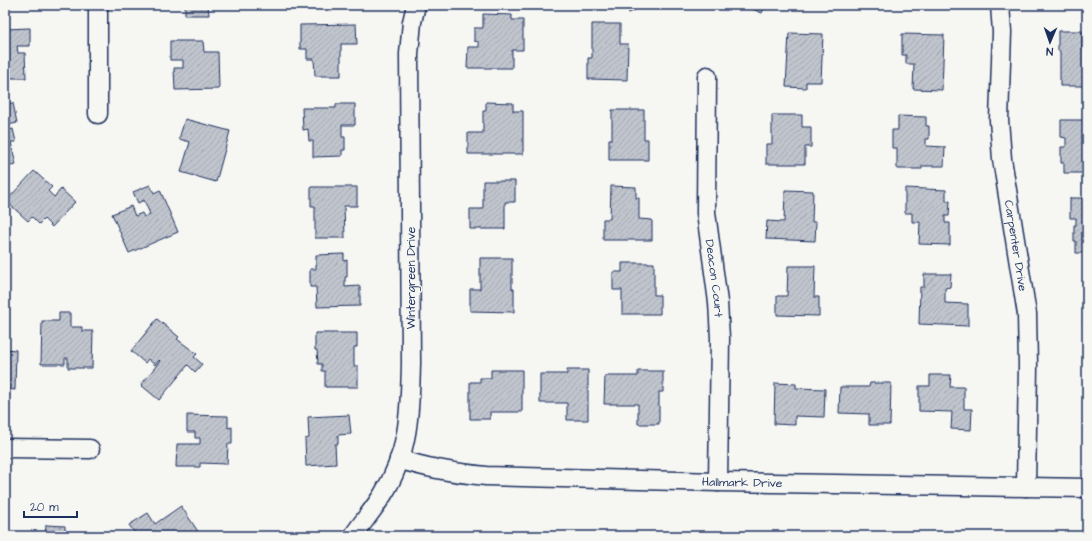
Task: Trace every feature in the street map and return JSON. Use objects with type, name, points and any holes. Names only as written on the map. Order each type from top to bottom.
[{"type":"street","points":[[98,5],[98,114]]},
{"type":"street","name":"Wintergreen Drive","points":[[353,536],[382,496],[392,478],[405,439],[410,408],[409,54],[412,22],[416,5]]},
{"type":"street","name":"Carpenter Drive","points":[[1000,5],[1002,32],[999,120],[1002,159],[1027,314],[1028,366],[1026,487]]},
{"type":"street","name":"Deacon Court","points":[[707,76],[706,213],[718,302],[720,338],[718,482]]},
{"type":"street","points":[[5,448],[90,449]]},
{"type":"street","name":"Hallmark Drive","points":[[399,459],[420,466],[458,473],[486,476],[718,482],[1087,488]]},
{"type":"building","points":[[185,5],[208,5],[209,15],[185,15]]},
{"type":"building","points":[[626,5],[646,5],[629,13]]},
{"type":"building","points":[[743,5],[765,5],[762,13]]},
{"type":"building","points":[[483,14],[512,15],[512,20],[523,20],[523,50],[512,50],[512,68],[467,68],[468,47],[479,47],[479,42],[474,41],[474,28],[483,28]]},
{"type":"building","points":[[356,24],[357,44],[341,44],[341,76],[315,76],[314,59],[307,59],[307,49],[300,49],[300,25]]},
{"type":"building","points":[[592,24],[620,24],[620,44],[628,44],[627,80],[588,79],[588,58],[592,58]]},
{"type":"building","points":[[30,28],[30,46],[17,46],[18,53],[25,53],[26,78],[5,78],[5,29]]},
{"type":"building","points":[[1058,31],[1082,31],[1082,48],[1087,48],[1087,86],[1060,86],[1060,51],[1058,51]]},
{"type":"building","points":[[789,33],[823,34],[821,82],[806,82],[806,88],[786,87]]},
{"type":"building","points":[[902,34],[944,35],[942,90],[913,89],[914,64],[906,64],[906,55],[902,55]]},
{"type":"building","points":[[170,41],[203,41],[204,52],[218,52],[219,89],[175,90],[174,68],[183,68],[183,60],[170,60]]},
{"type":"building","points":[[486,102],[513,103],[513,111],[523,111],[523,154],[468,154],[468,133],[483,133],[483,111],[486,111]]},
{"type":"building","points":[[13,103],[17,123],[8,125],[9,130],[13,129],[16,142],[11,142],[16,165],[5,167],[5,104]]},
{"type":"building","points":[[336,104],[355,104],[355,125],[342,125],[342,137],[345,137],[345,150],[342,150],[342,156],[313,157],[313,141],[309,141],[308,129],[303,130],[302,108],[336,108]]},
{"type":"building","points":[[612,110],[644,110],[644,139],[648,139],[648,160],[609,160],[609,139],[612,139]]},
{"type":"building","points":[[772,115],[802,115],[802,127],[811,127],[811,147],[805,147],[805,164],[766,164],[766,144],[772,144]]},
{"type":"building","points":[[898,116],[926,117],[926,126],[929,126],[929,139],[926,139],[926,146],[945,147],[944,166],[922,166],[922,169],[897,169],[897,148],[892,148],[892,130],[898,130]]},
{"type":"building","points":[[185,119],[230,131],[216,182],[181,172],[190,142],[179,139]]},
{"type":"building","points":[[1061,120],[1087,120],[1087,173],[1064,173],[1064,163],[1061,163],[1061,147],[1066,147],[1066,138],[1061,137]]},
{"type":"building","points":[[34,171],[52,187],[48,191],[54,197],[61,189],[75,202],[52,227],[44,219],[39,224],[32,217],[28,221],[6,201]]},
{"type":"building","points":[[483,181],[515,181],[515,202],[505,202],[505,229],[470,229],[470,209],[483,209]]},
{"type":"building","points":[[150,185],[154,193],[160,190],[178,232],[129,253],[112,214],[131,206],[135,216],[142,213],[144,217],[150,214],[144,200],[138,203],[133,192]]},
{"type":"building","points":[[611,186],[636,187],[636,198],[639,198],[639,219],[652,220],[652,240],[603,240],[603,219],[610,219]]},
{"type":"building","points":[[311,187],[357,187],[357,206],[344,206],[345,238],[315,238],[315,206],[311,206]]},
{"type":"building","points":[[905,188],[946,190],[946,201],[950,201],[949,216],[945,216],[945,223],[950,223],[950,245],[919,244],[920,222],[912,222],[912,213],[905,213]]},
{"type":"building","points":[[785,190],[813,191],[812,222],[816,222],[815,241],[766,239],[767,221],[784,222]]},
{"type":"building","points":[[1070,198],[1087,198],[1087,253],[1076,253],[1074,225],[1076,225],[1076,218],[1070,218]]},
{"type":"building","points":[[344,254],[344,261],[347,260],[347,277],[345,277],[345,287],[360,286],[360,306],[317,307],[316,287],[310,287],[310,269],[316,269],[316,255]]},
{"type":"building","points":[[480,258],[512,258],[514,312],[470,311],[470,289],[480,289]]},
{"type":"building","points":[[622,263],[654,263],[654,295],[660,295],[660,314],[622,314],[622,290],[613,290],[613,272],[622,272]]},
{"type":"building","points":[[788,266],[815,266],[814,297],[819,297],[819,316],[777,315],[777,296],[787,296]]},
{"type":"building","points":[[924,274],[951,274],[950,287],[945,288],[945,303],[968,304],[968,326],[919,324],[920,287],[924,287]]},
{"type":"building","points":[[1084,303],[1087,303],[1087,324],[1083,324]]},
{"type":"building","points":[[59,313],[70,313],[70,327],[82,327],[82,331],[93,331],[92,368],[68,368],[68,358],[65,358],[65,364],[41,364],[42,321],[59,321]]},
{"type":"building","points":[[157,319],[179,337],[177,339],[197,354],[194,357],[202,364],[195,372],[188,365],[159,400],[141,385],[160,361],[159,360],[155,365],[148,359],[145,363],[131,351]]},
{"type":"building","points":[[315,333],[357,333],[357,347],[354,347],[354,366],[358,366],[358,387],[325,387],[325,371],[322,371],[322,364],[318,364],[317,350],[315,350]]},
{"type":"building","points":[[5,349],[16,350],[15,390],[5,389]]},
{"type":"building","points":[[491,370],[522,370],[522,412],[490,412],[490,419],[470,419],[470,382],[480,382],[480,378],[491,378]]},
{"type":"building","points":[[567,370],[588,370],[588,420],[567,420],[567,403],[540,403],[540,374],[567,374]]},
{"type":"building","points":[[638,371],[663,371],[663,392],[659,392],[659,424],[638,424],[638,404],[604,404],[605,376],[638,376]]},
{"type":"building","points":[[930,375],[951,375],[950,387],[964,387],[964,409],[972,409],[971,430],[951,429],[952,412],[919,411],[919,386],[930,386]]},
{"type":"building","points":[[775,383],[796,384],[796,388],[825,389],[824,417],[795,416],[795,425],[774,424]]},
{"type":"building","points":[[870,383],[891,383],[890,425],[869,425],[869,414],[839,413],[840,387],[869,387]]},
{"type":"building","points":[[1085,396],[1087,396],[1087,431],[1084,431]]},
{"type":"building","points":[[187,415],[228,416],[228,428],[232,427],[232,444],[228,444],[227,464],[200,463],[200,467],[176,467],[177,444],[200,444],[200,438],[195,438],[195,432],[187,432]]},
{"type":"building","points":[[349,415],[351,434],[338,435],[338,444],[335,444],[336,464],[306,466],[305,439],[309,438],[308,417]]},
{"type":"building","points":[[181,506],[199,533],[194,536],[137,536],[129,525],[148,513],[155,524]]},
{"type":"building","points":[[46,525],[65,526],[65,535],[71,536],[45,536]]}]
